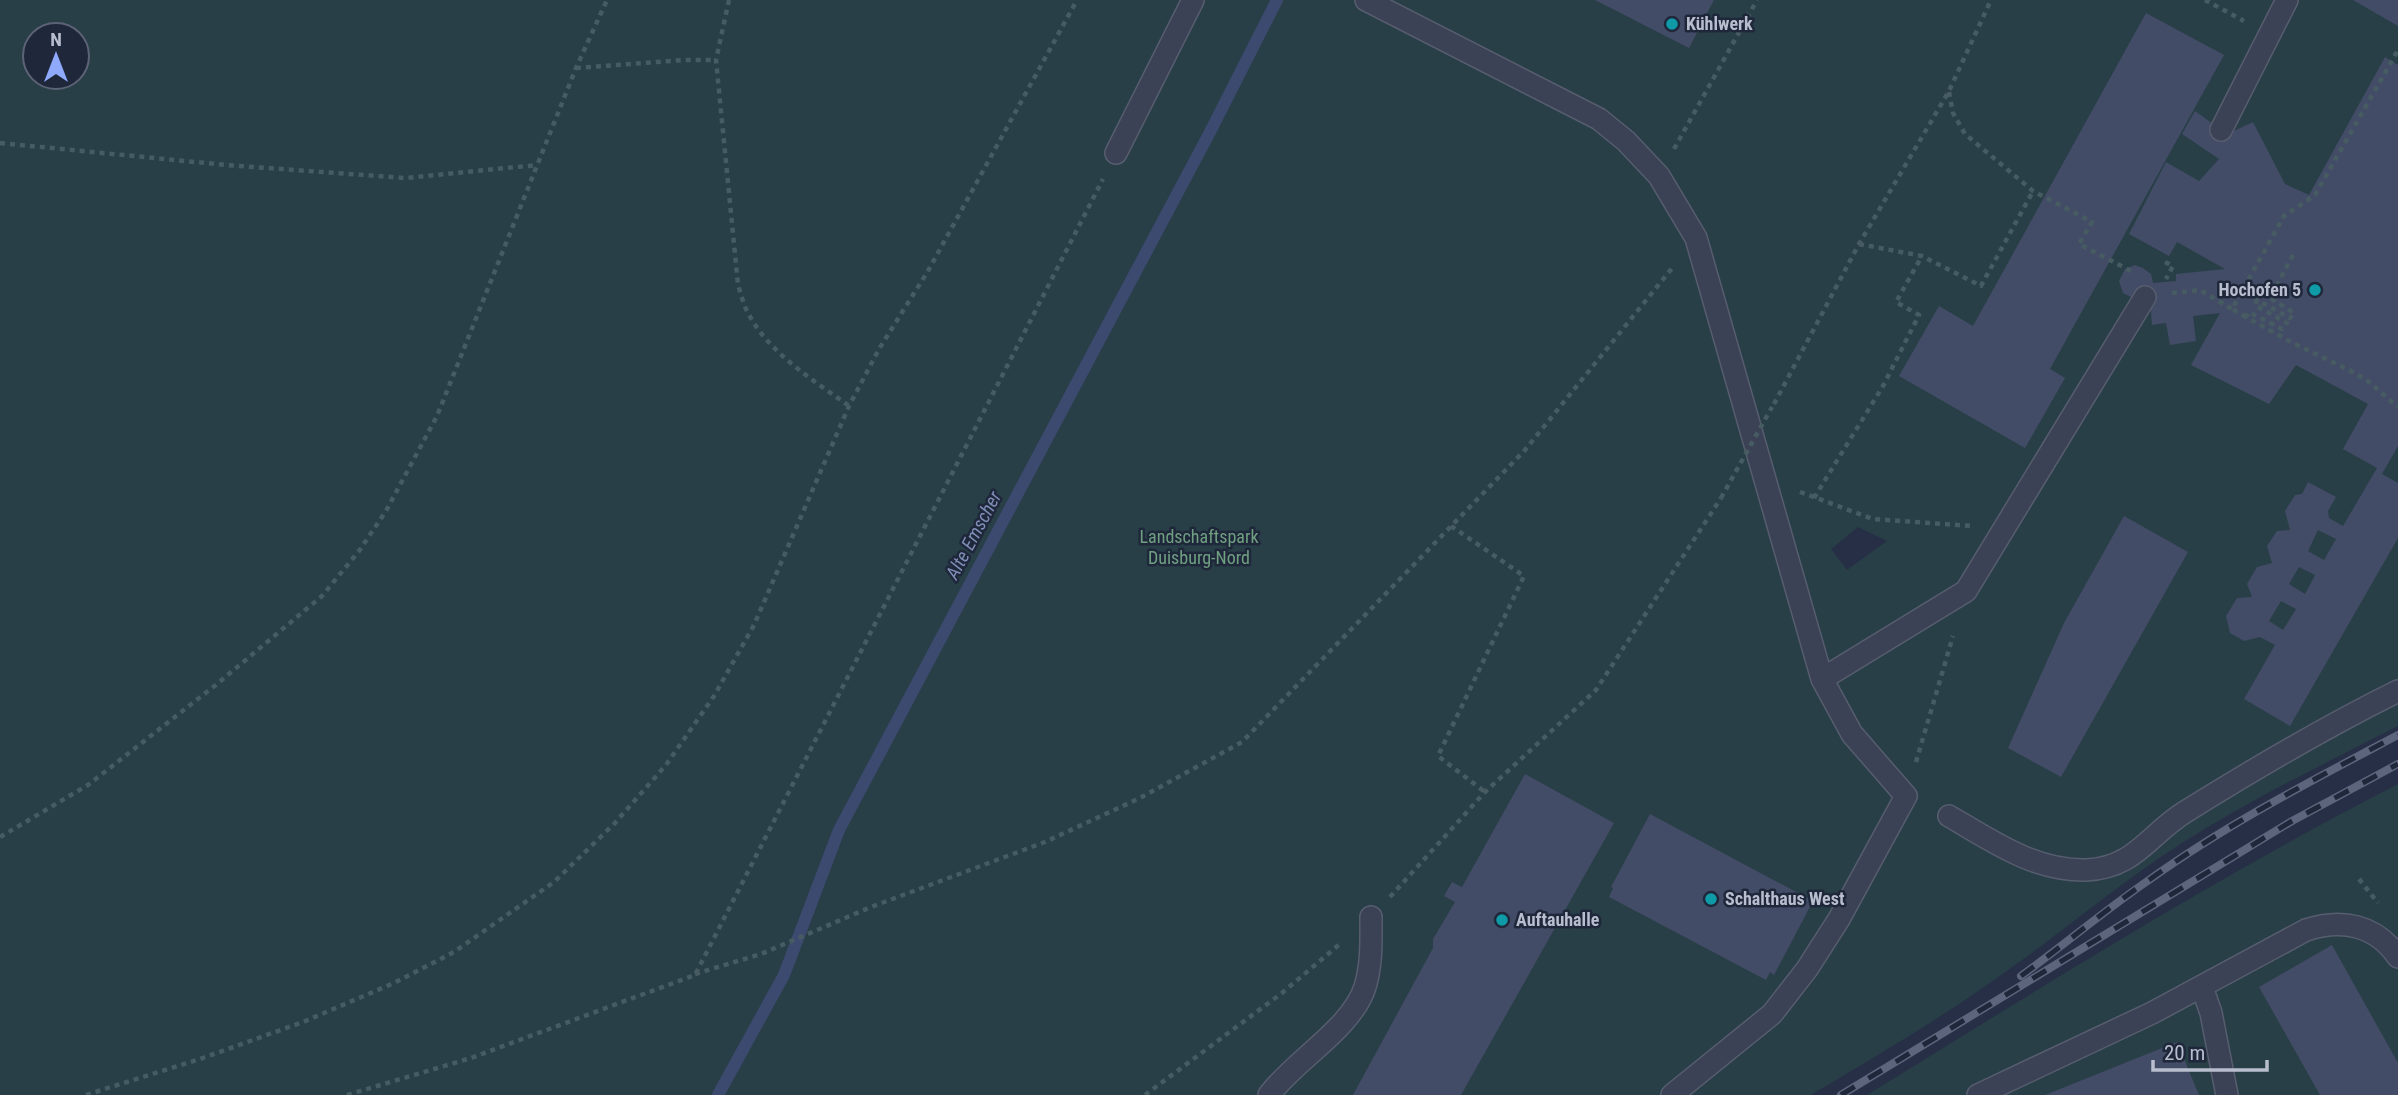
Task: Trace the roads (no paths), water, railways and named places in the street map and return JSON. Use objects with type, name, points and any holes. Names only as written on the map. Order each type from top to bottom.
[{"type":"lane","points":[[1116,153],[1193,0]]},
{"type":"lane","points":[[2221,130],[2287,0]]},
{"type":"lane","points":[[1379,3],[1599,119],[1626,141],[1660,176],[1696,238],[1822,679],[1852,734],[1906,796],[1839,919],[1807,969],[1772,1014],[1672,1095]]},
{"type":"lane","points":[[1822,679],[1966,591],[2144,297]]},
{"type":"lane","points":[[1949,816],[2018,856],[2036,862],[2054,867],[2087,870],[2115,865],[2139,851],[2182,814],[2340,719],[2398,691]]},
{"type":"lane","points":[[1269,1095],[1353,1009],[1364,989],[1370,964],[1371,917]]},
{"type":"lane","points":[[1978,1095],[2202,988],[2306,930],[2318,926],[2347,924],[2372,931],[2391,946],[2398,957]]},
{"type":"lane","points":[[2202,988],[2211,1013],[2227,1095]]},
{"type":"waterway","name":"Alte Emscher","points":[[718,1095],[784,975],[839,830],[1210,132],[1277,0]]},
{"type":"railway","points":[[2021,976],[2133,891],[2209,840],[2271,803],[2398,735]]},
{"type":"railway","points":[[1841,1095],[2292,821],[2398,764]]},
{"type":"place","name":"Kühlwerk","points":[[1672,24]]},
{"type":"place","name":"Hochofen 5","points":[[2315,290]]},
{"type":"place","name":"Schalthaus West","points":[[1711,899]]},
{"type":"place","name":"Auftauhalle","points":[[1502,920]]},
{"type":"park label","name":"Landschaftspark Duisburg-Nord","points":[[1199,547]]}]
